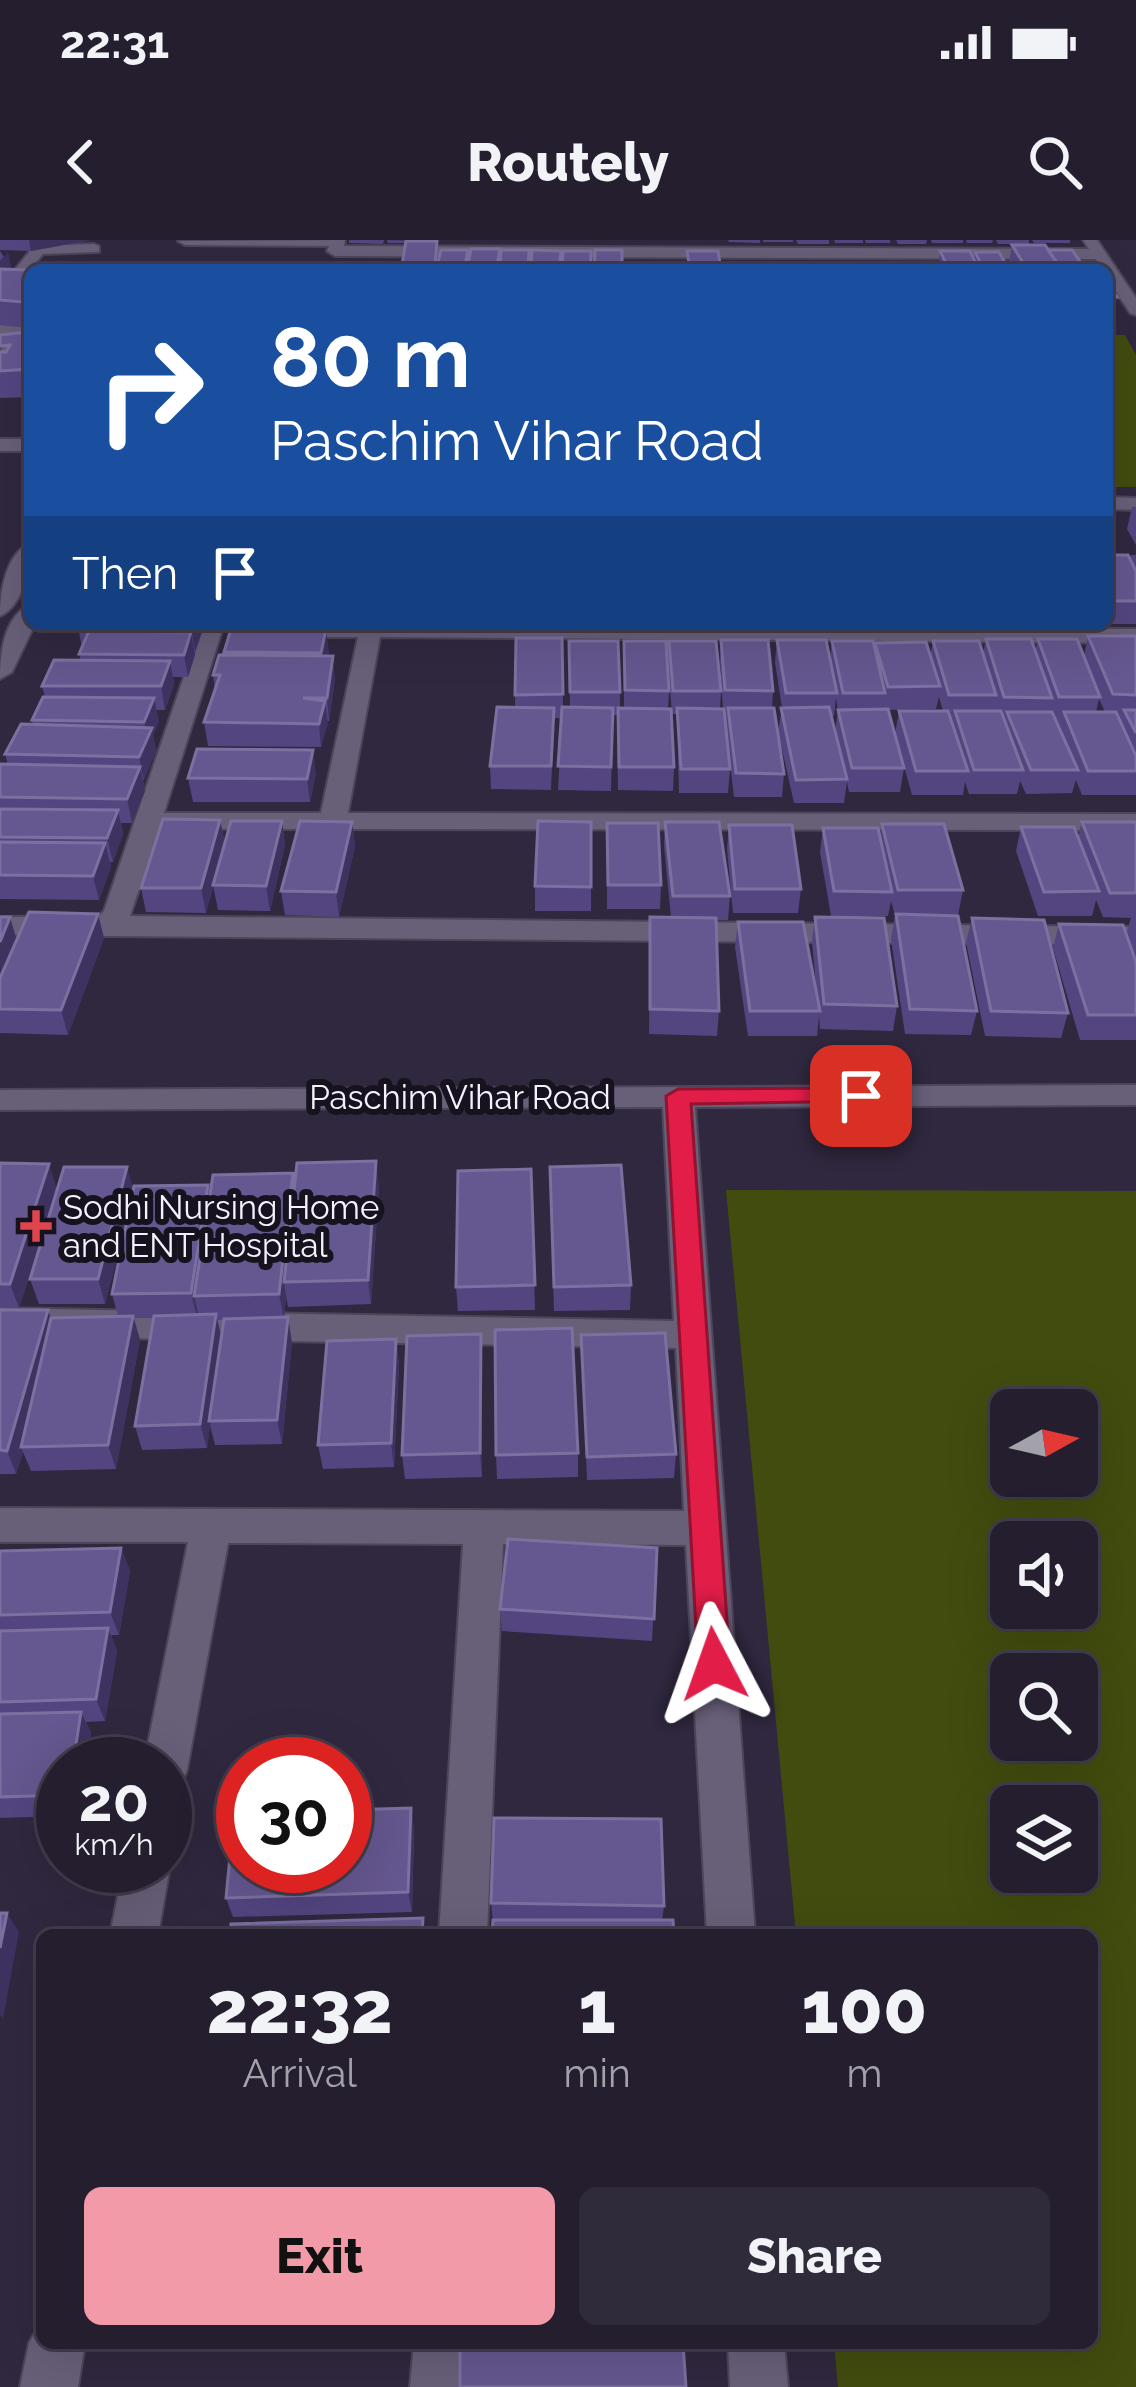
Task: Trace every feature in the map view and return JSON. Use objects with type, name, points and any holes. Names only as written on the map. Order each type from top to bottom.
[{"type":"street","points":[[182,246],[1094,247]]},
{"type":"street","points":[[0,262],[27,262],[39,249],[94,249]]},
{"type":"street","points":[[24,266],[7,287],[24,288]]},
{"type":"street","points":[[1114,287],[1136,310]]},
{"type":"street","points":[[0,331],[17,331],[2,353]]},
{"type":"street","points":[[3,597],[24,560]]},
{"type":"street","points":[[0,672],[24,624]]},
{"type":"street","points":[[106,924],[117,914],[148,821],[228,630]]},
{"type":"street","points":[[300,630],[1136,636]]},
{"type":"street","points":[[333,821],[370,632]]},
{"type":"street","points":[[148,821],[1136,822]]},
{"type":"street","points":[[0,926],[1136,936]]},
{"type":"street","points":[[678,1096],[731,1929]]},
{"type":"street","name":"Paschim Vihar Road","points":[[0,1100],[1136,1096]]},
{"type":"street","points":[[0,1322],[693,1335]]},
{"type":"street","points":[[0,1525],[706,1528]]},
{"type":"street","points":[[171,1737],[211,1527]]},
{"type":"street","points":[[463,1929],[484,1528]]},
{"type":"street","points":[[135,1929],[142,1893]]},
{"type":"street","points":[[49,2387],[56,2349]]},
{"type":"street","points":[[440,2387],[442,2349]]},
{"type":"street","points":[[756,2349],[759,2387]]},
{"type":"green space","points":[[1113,335],[1125,335],[1136,355],[1136,487],[1113,487]]},
{"type":"green space","points":[[726,1190],[1136,1191],[1136,2387],[838,2387],[835,2349],[1098,2349],[1098,1929],[795,1929]]},
{"type":"building","points":[[406,241],[437,241],[435,264],[402,264]]},
{"type":"building","points":[[1012,245],[1045,245],[1058,264],[1024,264]]},
{"type":"building","points":[[471,249],[500,249],[497,264],[468,264]]},
{"type":"building","points":[[441,250],[468,250],[465,264],[438,264]]},
{"type":"building","points":[[501,250],[529,250],[528,264],[500,264]]},
{"type":"building","points":[[532,250],[561,251],[560,264],[531,264]]},
{"type":"building","points":[[595,250],[622,250],[622,264],[594,264]]},
{"type":"building","points":[[1048,250],[1072,250],[1082,264],[1058,264]]},
{"type":"building","points":[[563,251],[591,251],[591,264],[562,264]]},
{"type":"building","points":[[687,251],[718,251],[720,264],[689,264]]},
{"type":"building","points":[[940,251],[970,251],[976,264],[946,264]]},
{"type":"building","points":[[975,252],[999,252],[1006,264],[981,264]]},
{"type":"building","points":[[0,269],[24,270],[24,301],[0,300]]},
{"type":"building","points":[[24,333],[24,369],[0,371],[0,352],[10,345],[0,346],[0,335]]},
{"type":"building","points":[[1113,555],[1128,555],[1136,571],[1136,601],[1113,601]]},
{"type":"building","points":[[231,630],[326,630],[321,653],[224,652]]},
{"type":"building","points":[[89,631],[191,632],[184,655],[79,654]]},
{"type":"building","points":[[1088,636],[1136,636],[1136,695],[1113,694]]},
{"type":"building","points":[[516,638],[562,638],[563,694],[515,695]]},
{"type":"building","points":[[986,639],[1031,639],[1052,698],[1004,697]]},
{"type":"building","points":[[1038,639],[1077,639],[1100,697],[1059,697]]},
{"type":"building","points":[[721,640],[768,640],[773,691],[725,690]]},
{"type":"building","points":[[777,640],[826,640],[837,693],[786,693]]},
{"type":"building","points":[[569,641],[618,641],[620,692],[570,692]]},
{"type":"building","points":[[624,641],[666,641],[669,691],[625,690]]},
{"type":"building","points":[[669,641],[716,641],[721,691],[673,691]]},
{"type":"building","points":[[832,641],[873,641],[885,693],[843,693]]},
{"type":"building","points":[[933,641],[979,641],[996,695],[949,695]]},
{"type":"building","points":[[926,642],[940,686],[888,687],[875,643]]},
{"type":"building","points":[[219,655],[333,656],[327,698],[303,698],[325,701],[319,724],[204,722],[220,675],[213,675]]},
{"type":"building","points":[[54,660],[170,661],[161,686],[42,686]]},
{"type":"building","points":[[43,697],[154,698],[144,722],[32,720]]},
{"type":"building","points":[[497,707],[554,708],[551,766],[490,766]]},
{"type":"building","points":[[562,707],[613,708],[611,767],[558,766]]},
{"type":"building","points":[[829,707],[847,779],[796,780],[781,708]]},
{"type":"building","points":[[618,708],[671,709],[674,767],[619,767]]},
{"type":"building","points":[[677,708],[724,709],[730,769],[681,769]]},
{"type":"building","points":[[728,708],[774,708],[784,774],[736,773]]},
{"type":"building","points":[[888,709],[904,768],[852,768],[838,710]]},
{"type":"building","points":[[1124,710],[1136,710],[1136,733]]},
{"type":"building","points":[[899,711],[948,711],[968,771],[916,771]]},
{"type":"building","points":[[955,711],[1001,711],[1023,770],[974,770]]},
{"type":"building","points":[[1007,712],[1052,712],[1078,770],[1031,770]]},
{"type":"building","points":[[1064,712],[1116,712],[1136,756],[1136,771],[1088,771]]},
{"type":"building","points":[[21,724],[152,728],[139,757],[5,754]]},
{"type":"building","points":[[197,749],[313,750],[307,779],[188,778]]},
{"type":"building","points":[[0,764],[140,767],[127,799],[0,797]]},
{"type":"building","points":[[0,809],[118,810],[107,838],[0,837]]},
{"type":"building","points":[[163,819],[220,820],[201,888],[141,888]]},
{"type":"building","points":[[231,821],[282,821],[266,886],[213,885]]},
{"type":"building","points":[[300,821],[352,822],[336,892],[281,891]]},
{"type":"building","points":[[538,821],[591,822],[591,887],[535,886]]},
{"type":"building","points":[[665,822],[719,822],[730,896],[673,896]]},
{"type":"building","points":[[1082,822],[1136,822],[1136,893],[1110,893]]},
{"type":"building","points":[[607,823],[658,823],[661,885],[608,885]]},
{"type":"building","points":[[882,824],[944,824],[963,890],[898,890]]},
{"type":"building","points":[[729,825],[792,825],[801,889],[735,889]]},
{"type":"building","points":[[1021,827],[1074,827],[1099,891],[1044,892]]},
{"type":"building","points":[[823,828],[878,828],[892,892],[834,891]]},
{"type":"building","points":[[0,842],[105,843],[93,876],[0,875]]},
{"type":"building","points":[[29,912],[98,914],[61,1010],[0,1009],[0,978]]},
{"type":"building","points":[[896,914],[958,916],[977,1011],[910,1009]]},
{"type":"building","points":[[0,917],[10,917],[0,942]]},
{"type":"building","points":[[650,917],[716,918],[719,1011],[650,1009]]},
{"type":"building","points":[[815,917],[884,918],[897,1006],[824,1004]]},
{"type":"building","points":[[972,918],[1044,920],[1068,1013],[991,1011]]},
{"type":"building","points":[[738,922],[803,922],[820,1011],[750,1011]]},
{"type":"building","points":[[1059,924],[1123,925],[1136,962],[1136,1015],[1088,1015]]},
{"type":"building","points":[[376,1161],[368,1280],[284,1282],[297,1163]]},
{"type":"building","points":[[0,1163],[49,1164],[10,1284],[0,1284]]},
{"type":"building","points":[[621,1165],[631,1285],[554,1287],[550,1167]]},
{"type":"building","points":[[64,1167],[127,1167],[98,1279],[30,1279]]},
{"type":"building","points":[[531,1169],[535,1285],[456,1287],[458,1171]]},
{"type":"building","points":[[293,1173],[279,1294],[194,1296],[213,1175]]},
{"type":"building","points":[[208,1185],[191,1293],[112,1294],[134,1186]]},
{"type":"building","points":[[0,1310],[48,1310],[7,1451],[0,1450]]},
{"type":"building","points":[[216,1314],[200,1424],[135,1426],[154,1316]]},
{"type":"building","points":[[133,1316],[108,1445],[21,1447],[51,1318]]},
{"type":"building","points":[[288,1317],[277,1420],[209,1421],[224,1319]]},
{"type":"building","points":[[572,1328],[578,1453],[496,1455],[495,1330]]},
{"type":"building","points":[[665,1333],[676,1454],[587,1457],[581,1335]]},
{"type":"building","points":[[481,1334],[480,1453],[402,1455],[407,1336]]},
{"type":"building","points":[[396,1339],[391,1443],[318,1445],[327,1341]]},
{"type":"building","points":[[508,1539],[657,1548],[654,1619],[500,1609]]},
{"type":"building","points":[[121,1548],[110,1612],[0,1615],[0,1551]]},
{"type":"building","points":[[108,1628],[96,1699],[0,1702],[0,1631]]},
{"type":"building","points":[[81,1712],[77,1737],[36,1737],[36,1796],[0,1797],[0,1714]]},
{"type":"building","points":[[411,1808],[408,1892],[226,1898],[226,1893],[372,1893],[372,1809]]},
{"type":"building","points":[[494,1818],[661,1819],[664,1906],[491,1903]]},
{"type":"building","points":[[0,1913],[7,1913],[0,1948]]},
{"type":"building","points":[[423,1918],[422,1929],[231,1929],[231,1924]]},
{"type":"building","points":[[493,1920],[673,1920],[674,1929],[492,1929]]},
{"type":"building","points":[[460,2349],[683,2349],[686,2387],[460,2387]]},
{"type":"place","name":"Sodhi Nursing Home and ENT Hospital","points":[[36,1226]]},
{"type":"route","points":[[714,1664],[678,1096],[861,1096]]}]
